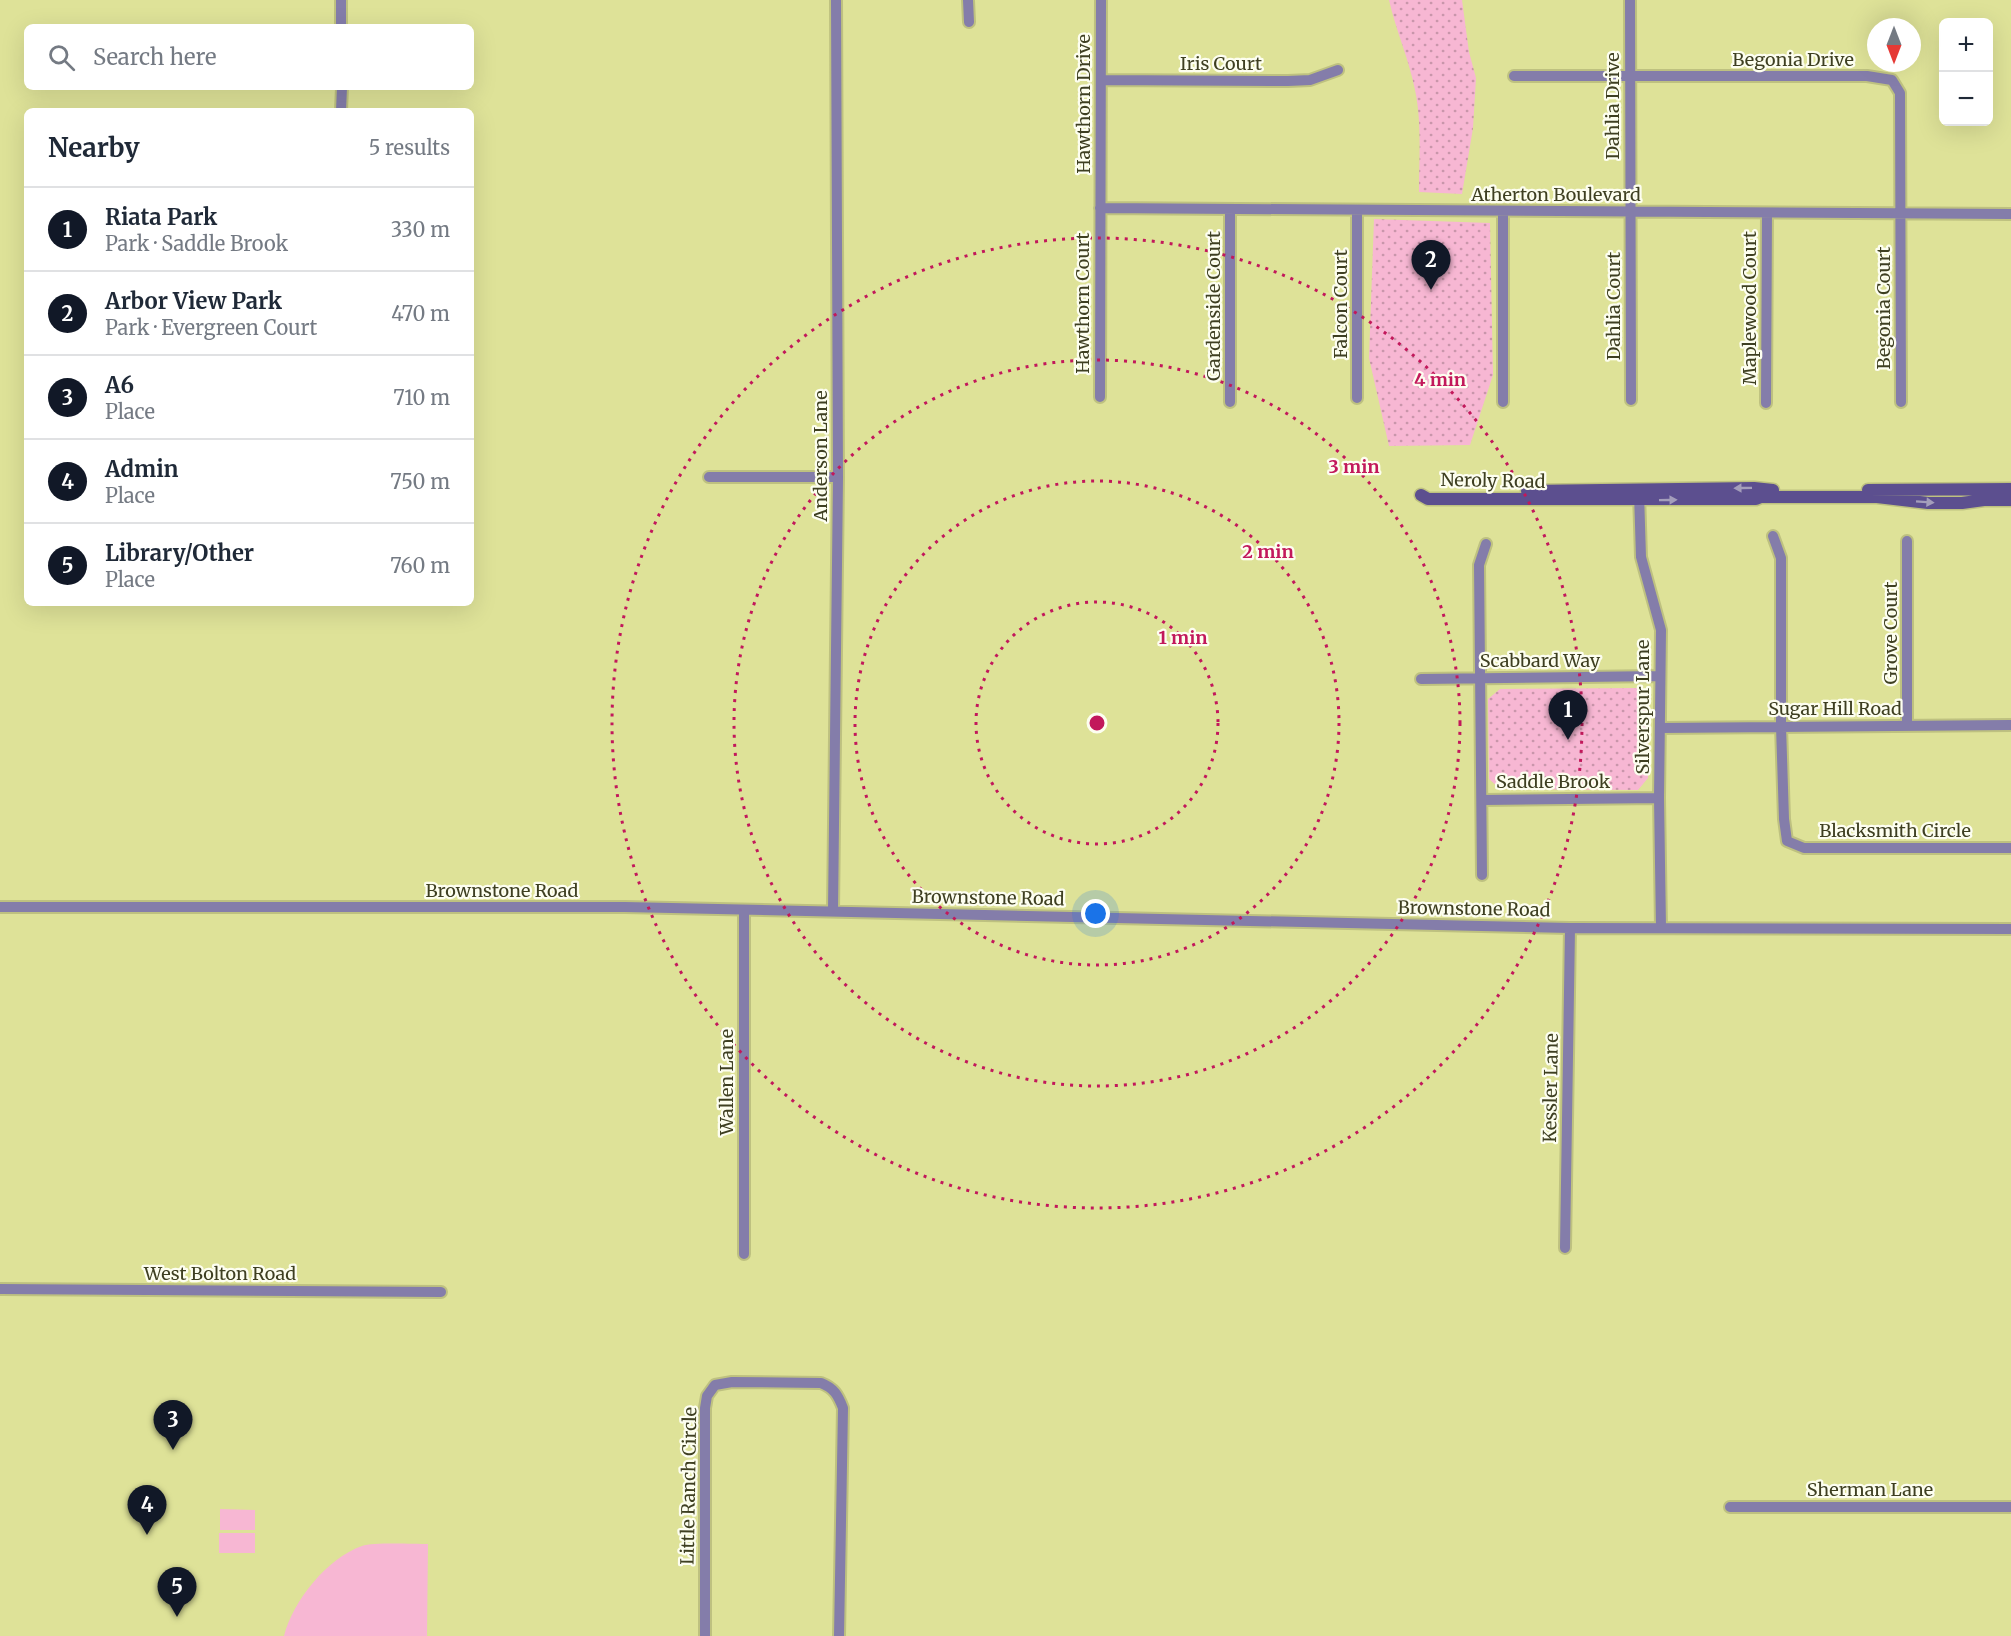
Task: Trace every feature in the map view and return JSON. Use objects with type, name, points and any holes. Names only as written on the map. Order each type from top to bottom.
[{"type":"street","points":[[341,0],[341,24]]},
{"type":"street","name":"Anderson Lane","points":[[833,911],[838,477],[836,0]]},
{"type":"street","points":[[968,0],[969,22]]},
{"type":"street","name":"Hawthorn Drive","points":[[1100,208],[1101,0]]},
{"type":"street","name":"Dahlia Drive","points":[[1630,0],[1630,212]]},
{"type":"street","name":"Iris Court","points":[[1101,80],[1288,81],[1310,80],[1338,70]]},
{"type":"street","points":[[1514,76],[1630,78]]},
{"type":"street","name":"Begonia Drive","points":[[1630,78],[1867,76],[1892,80],[1900,93],[1900,214]]},
{"type":"street","points":[[341,108],[342,90]]},
{"type":"street","name":"Atherton Boulevard","points":[[1100,208],[2011,214]]},
{"type":"street","name":"Hawthorn Court","points":[[1100,208],[1100,397]]},
{"type":"street","name":"Gardenside Court","points":[[1230,209],[1230,402]]},
{"type":"street","name":"Falcon Court","points":[[1357,398],[1358,210]]},
{"type":"street","points":[[1503,211],[1503,402]]},
{"type":"street","name":"Dahlia Court","points":[[1630,212],[1631,400]]},
{"type":"street","name":"Maplewood Court","points":[[1766,403],[1767,213]]},
{"type":"street","name":"Begonia Court","points":[[1900,214],[1901,402]]},
{"type":"street","points":[[709,477],[838,477]]},
{"type":"street","name":"Neroly Road","points":[[2011,489],[1639,495],[1428,498],[1421,495],[1429,492],[1639,495],[1756,499],[1761,497],[1865,497],[1928,503],[2011,500]]},
{"type":"street","name":"Silverspur Lane","points":[[1639,495],[1641,557],[1661,630],[1659,798],[1661,928]]},
{"type":"street","points":[[1773,536],[1781,558],[1781,726]]},
{"type":"street","name":"Grove Court","points":[[1907,541],[1907,725]]},
{"type":"street","points":[[1482,875],[1479,565],[1486,544]]},
{"type":"street","name":"Scabbard Way","points":[[1421,679],[1660,676]]},
{"type":"street","name":"Sugar Hill Road","points":[[1660,728],[2011,725]]},
{"type":"street","name":"Blacksmith Circle","points":[[1781,726],[1784,819],[1787,841],[1804,848],[2011,848]]},
{"type":"street","name":"Saddle Brook","points":[[1483,800],[1659,798]]},
{"type":"street","name":"Brownstone Road","points":[[0,907],[625,907],[1570,928],[2011,929]]},
{"type":"street","name":"Wallen Lane","points":[[744,910],[744,1254]]},
{"type":"street","name":"Kessler Lane","points":[[1565,1248],[1570,928]]},
{"type":"street","name":"West Bolton Road","points":[[0,1289],[441,1292]]},
{"type":"street","name":"Little Ranch Circle","points":[[705,1636],[705,1408],[707,1396],[714,1385],[732,1382],[821,1383],[831,1387],[839,1397],[843,1408],[839,1636]]},
{"type":"street","name":"Sherman Lane","points":[[1730,1506],[2011,1507]]},
{"type":"shaded area","points":[[1389,0],[1462,0],[1469,52],[1476,78],[1473,128],[1462,194],[1419,192],[1420,141],[1417,102]]},
{"type":"shaded area","points":[[1374,219],[1490,223],[1493,375],[1470,445],[1389,446],[1369,358]]},
{"type":"shaded area","points":[[1637,688],[1648,703],[1648,778],[1638,790],[1500,789],[1489,779],[1488,699],[1500,689]]},
{"type":"shaded area","points":[[220,1509],[255,1510],[255,1530],[220,1530]]},
{"type":"shaded area","points":[[219,1533],[255,1533],[255,1553],[219,1553]]},
{"type":"shaded area","points":[[428,1544],[427,1636],[284,1636],[288,1623],[303,1595],[336,1560],[362,1546]]},
{"type":"place","name":"Arbor View Park","points":[[1431,290]]},
{"type":"place","name":"Riata Park","points":[[1568,740]]},
{"type":"place","name":"A6","points":[[173,1450]]},
{"type":"place","name":"Admin","points":[[147,1535]]},
{"type":"place","name":"Library/Other","points":[[177,1617]]}]
